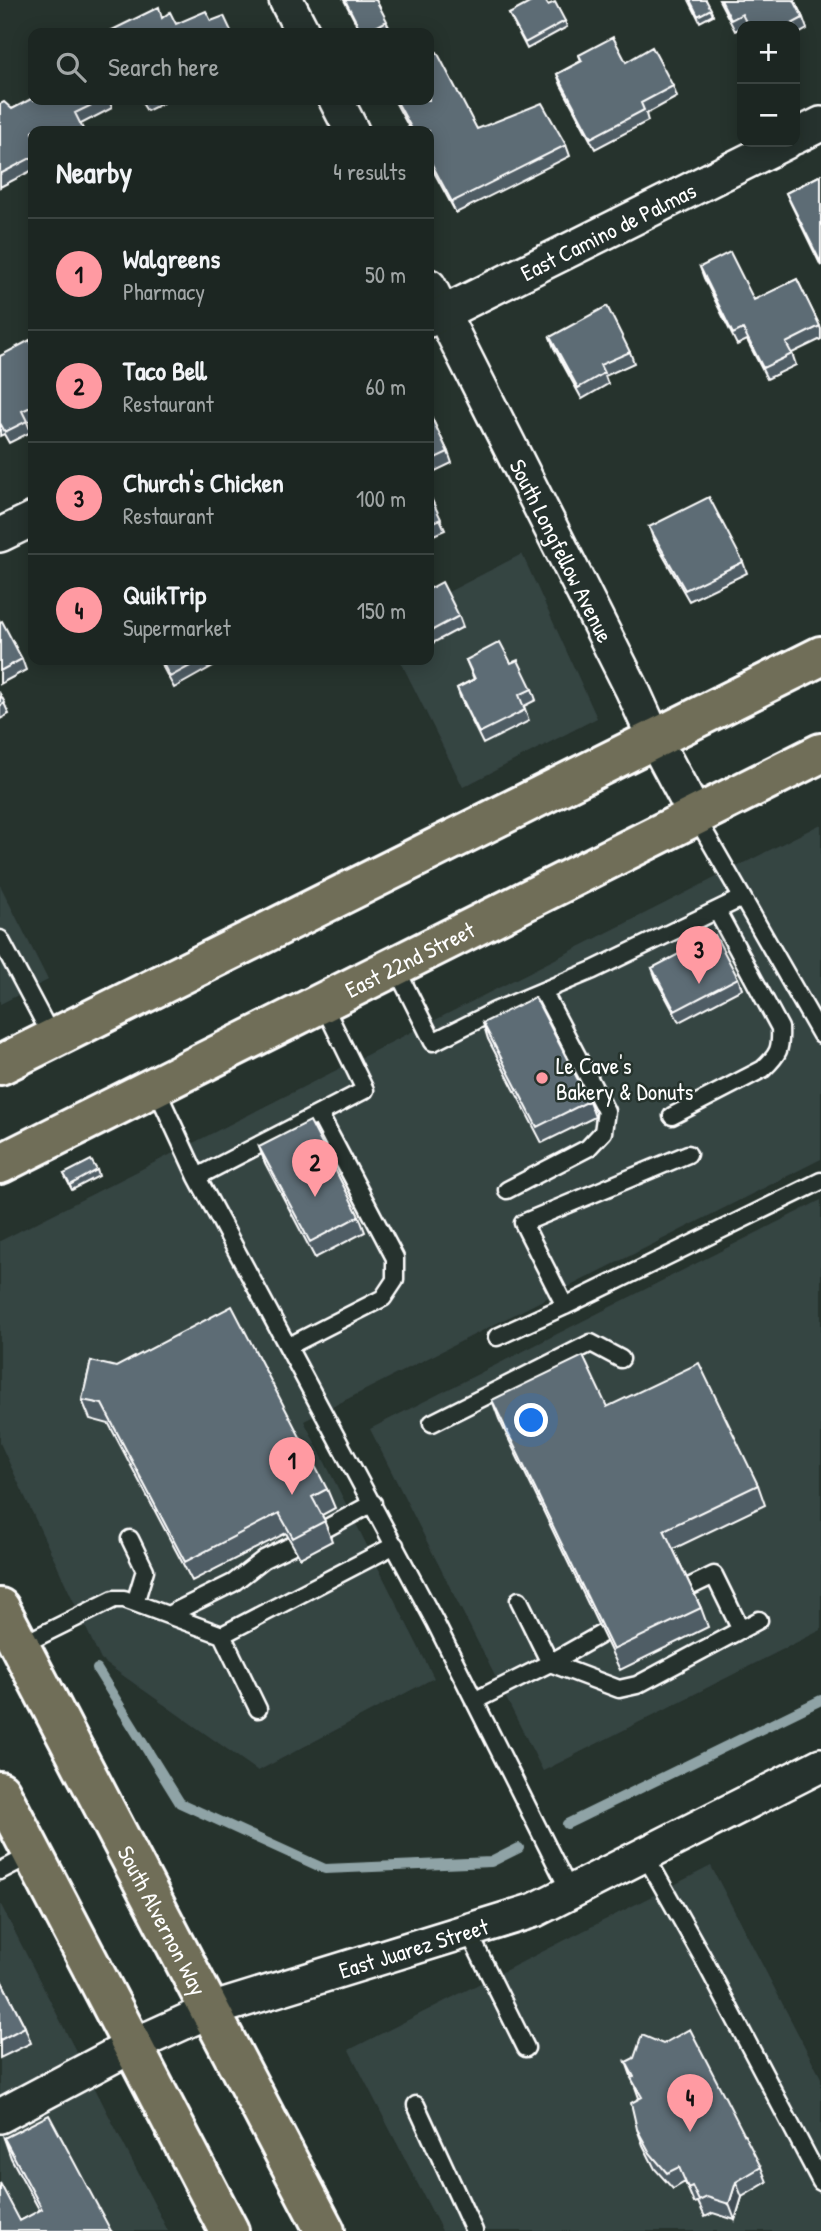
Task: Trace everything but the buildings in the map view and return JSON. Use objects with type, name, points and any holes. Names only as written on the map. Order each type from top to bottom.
[{"type":"main road","points":[[0,1065],[821,656]]},
{"type":"main road","name":"East 22nd Street","points":[[0,1164],[821,753]]},
{"type":"main road","name":"South Alvernon Way","points":[[0,1608],[325,2231]]},
{"type":"main road","points":[[0,1791],[16,1863],[132,2046],[229,2231]]},
{"type":"street","points":[[286,0],[300,28]]},
{"type":"street","points":[[339,105],[349,126]]},
{"type":"street","points":[[800,134],[821,124]]},
{"type":"street","name":"East Camino de Palmas","points":[[434,306],[775,147]]},
{"type":"street","name":"South Longfellow Avenue","points":[[434,308],[695,815]]},
{"type":"street","points":[[0,535],[28,521]]},
{"type":"street","name":"East Juarez Street","points":[[0,2116],[132,2046],[211,2010],[535,1910],[821,1765]]},
{"type":"lane","points":[[695,815],[821,1035]]},
{"type":"lane","points":[[394,966],[433,1042],[495,1011],[593,970],[742,898]]},
{"type":"lane","points":[[672,1116],[763,1069],[781,1047],[780,1028],[717,911]]},
{"type":"lane","points":[[0,939],[53,1039]]},
{"type":"lane","points":[[507,1190],[588,1148],[603,1132],[606,1111],[543,991]]},
{"type":"lane","points":[[197,1177],[365,1090],[322,1002]]},
{"type":"lane","points":[[155,1086],[197,1177],[395,1545],[570,1892]]},
{"type":"lane","points":[[289,1346],[383,1298],[396,1280],[395,1258],[319,1114]]},
{"type":"lane","points":[[565,1306],[523,1223],[688,1154]]},
{"type":"lane","points":[[496,1337],[821,1181]]},
{"type":"lane","points":[[432,1423],[591,1343],[621,1359]]},
{"type":"lane","points":[[325,1528],[373,1503]]},
{"type":"lane","points":[[130,1539],[145,1570],[135,1603]]},
{"type":"lane","points":[[168,1615],[233,1583],[264,1559],[293,1545]]},
{"type":"lane","points":[[222,1635],[395,1545]]},
{"type":"lane","points":[[689,1587],[714,1575],[741,1630]]},
{"type":"lane","points":[[19,1646],[114,1599],[124,1599],[222,1635],[258,1709]]},
{"type":"lane","points":[[519,1600],[550,1663],[619,1689],[637,1685],[760,1620]]},
{"type":"lane","points":[[474,1701],[603,1633]]},
{"type":"lane","points":[[645,1855],[703,1958],[821,2182]]},
{"type":"lane","points":[[468,1931],[526,2048]]},
{"type":"lane","points":[[416,2105],[474,2231]]},
{"type":"shaded area","points":[[522,554],[597,718],[463,787],[402,665],[434,665],[434,599]]},
{"type":"shaded area","points":[[821,824],[821,1159],[304,1421],[434,1678],[258,1771],[101,1660],[0,1443],[0,1241]]},
{"type":"shaded area","points":[[0,885],[48,980],[0,1004]]},
{"type":"shaded area","points":[[821,1200],[821,1630],[543,1771],[370,1429]]},
{"type":"shaded area","points":[[711,1866],[821,2078],[821,2231],[442,2231],[349,2050]]},
{"type":"shaded area","points":[[0,1903],[168,2231],[0,2231]]},
{"type":"waterway","points":[[97,1669],[180,1803],[325,1869],[491,1862],[519,1848]]},
{"type":"waterway","points":[[567,1824],[821,1700]]},
{"type":"place","name":"Church's Chicken","points":[[699,984]]},
{"type":"place","name":"Le Cave's Bakery & Donuts","points":[[542,1078]]},
{"type":"place","name":"Taco Bell","points":[[315,1197]]},
{"type":"place","name":"Walgreens","points":[[292,1495]]},
{"type":"place","name":"QuikTrip","points":[[690,2132]]}]
